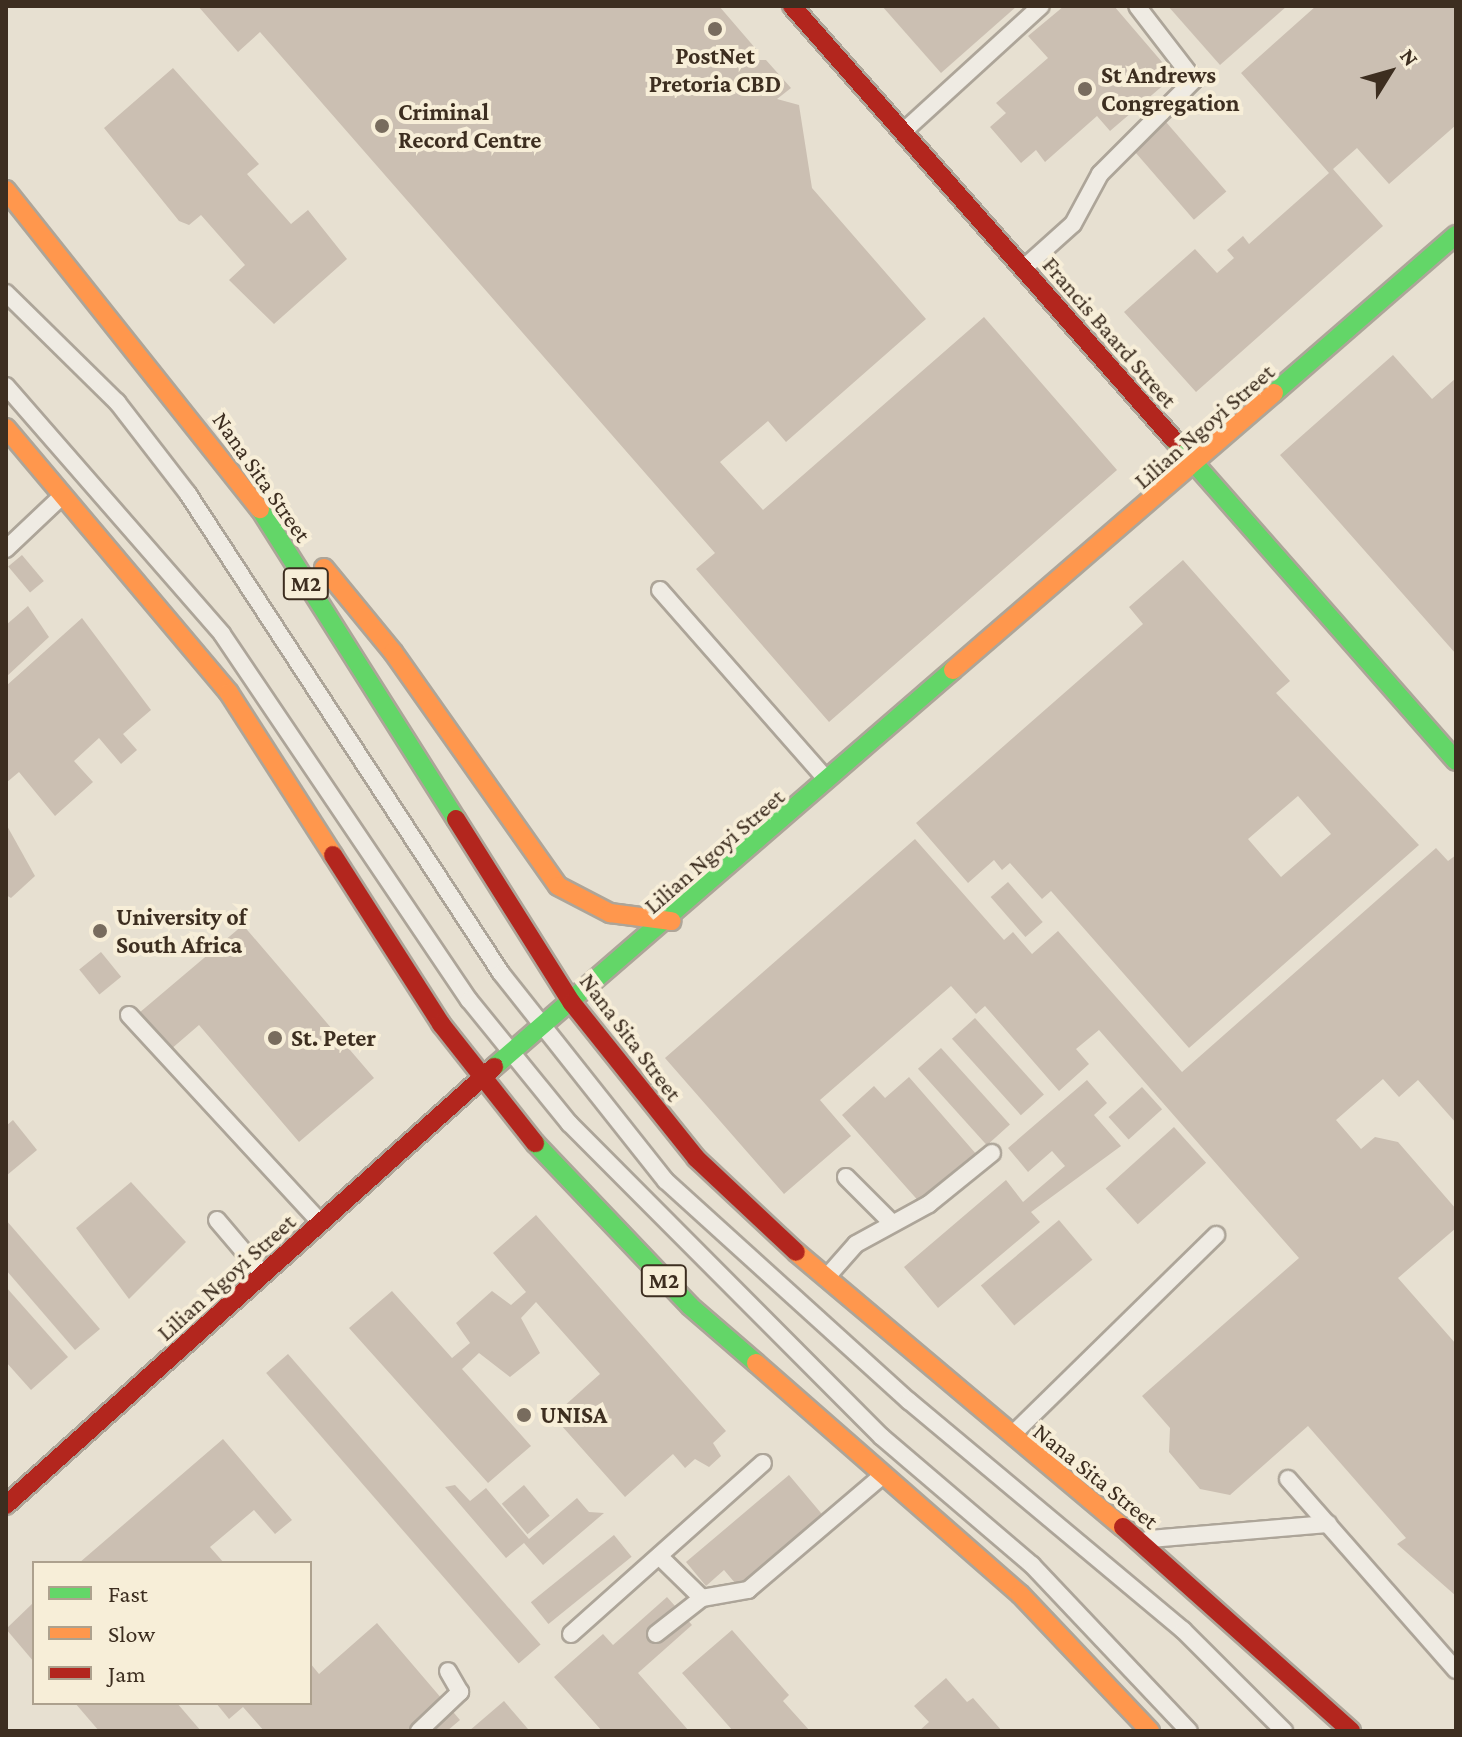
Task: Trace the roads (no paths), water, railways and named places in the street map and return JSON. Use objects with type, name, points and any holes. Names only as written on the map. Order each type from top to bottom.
[{"type":"main road","name":"Francis Baard Street","points":[[792,6],[1456,761]]},
{"type":"main road","name":"Nana Sita Street","points":[[6,190],[245,485],[572,1003],[696,1158],[825,1280],[1010,1437],[1139,1540],[1351,1731]]},
{"type":"main road","name":"Lilian Ngoyi Street","points":[[6,1505],[479,1080],[671,921],[1195,467],[1456,235]]},
{"type":"main road","name":"M2","points":[[6,428],[65,493],[229,693],[479,1080],[690,1306],[1020,1594],[1150,1731]]},
{"type":"main road","points":[[245,485],[393,652],[558,886],[610,913],[671,921]]},
{"type":"lane","points":[[903,132],[1041,6]]},
{"type":"lane","points":[[1023,269],[1073,224],[1100,174],[1194,80],[1137,6]]},
{"type":"lane","points":[[6,293],[117,402],[188,494],[541,1027],[642,1154],[715,1228],[1183,1630],[1284,1731]]},
{"type":"lane","points":[[6,386],[239,657],[510,1054],[686,1247],[882,1437],[1032,1565],[1189,1731]]},
{"type":"lane","points":[[6,549],[65,493]]},
{"type":"lane","points":[[660,590],[829,783]]},
{"type":"lane","points":[[129,1015],[321,1225]]},
{"type":"lane","points":[[825,1280],[856,1244],[891,1222],[929,1204],[992,1153]]},
{"type":"lane","points":[[846,1177],[891,1222]]},
{"type":"lane","points":[[217,1220],[264,1276]]},
{"type":"lane","points":[[1010,1437],[1216,1235]]},
{"type":"lane","points":[[571,1634],[763,1463]]},
{"type":"lane","points":[[656,1634],[702,1598],[748,1590],[883,1475]]},
{"type":"lane","points":[[1288,1479],[1456,1670]]},
{"type":"lane","points":[[1139,1540],[1328,1524]]},
{"type":"lane","points":[[659,1556],[702,1598]]},
{"type":"lane","points":[[419,1731],[460,1692],[448,1671]]},
{"type":"place","name":"PostNet Pretoria CBD","points":[[715,29]]},
{"type":"place","name":"St Andrews Congregation","points":[[1085,89]]},
{"type":"place","name":"Criminal Record Centre","points":[[382,126]]},
{"type":"place","name":"University of South Africa","points":[[100,931]]},
{"type":"place","name":"St. Peter","points":[[275,1038]]},
{"type":"place","name":"UNISA","points":[[524,1415]]}]
